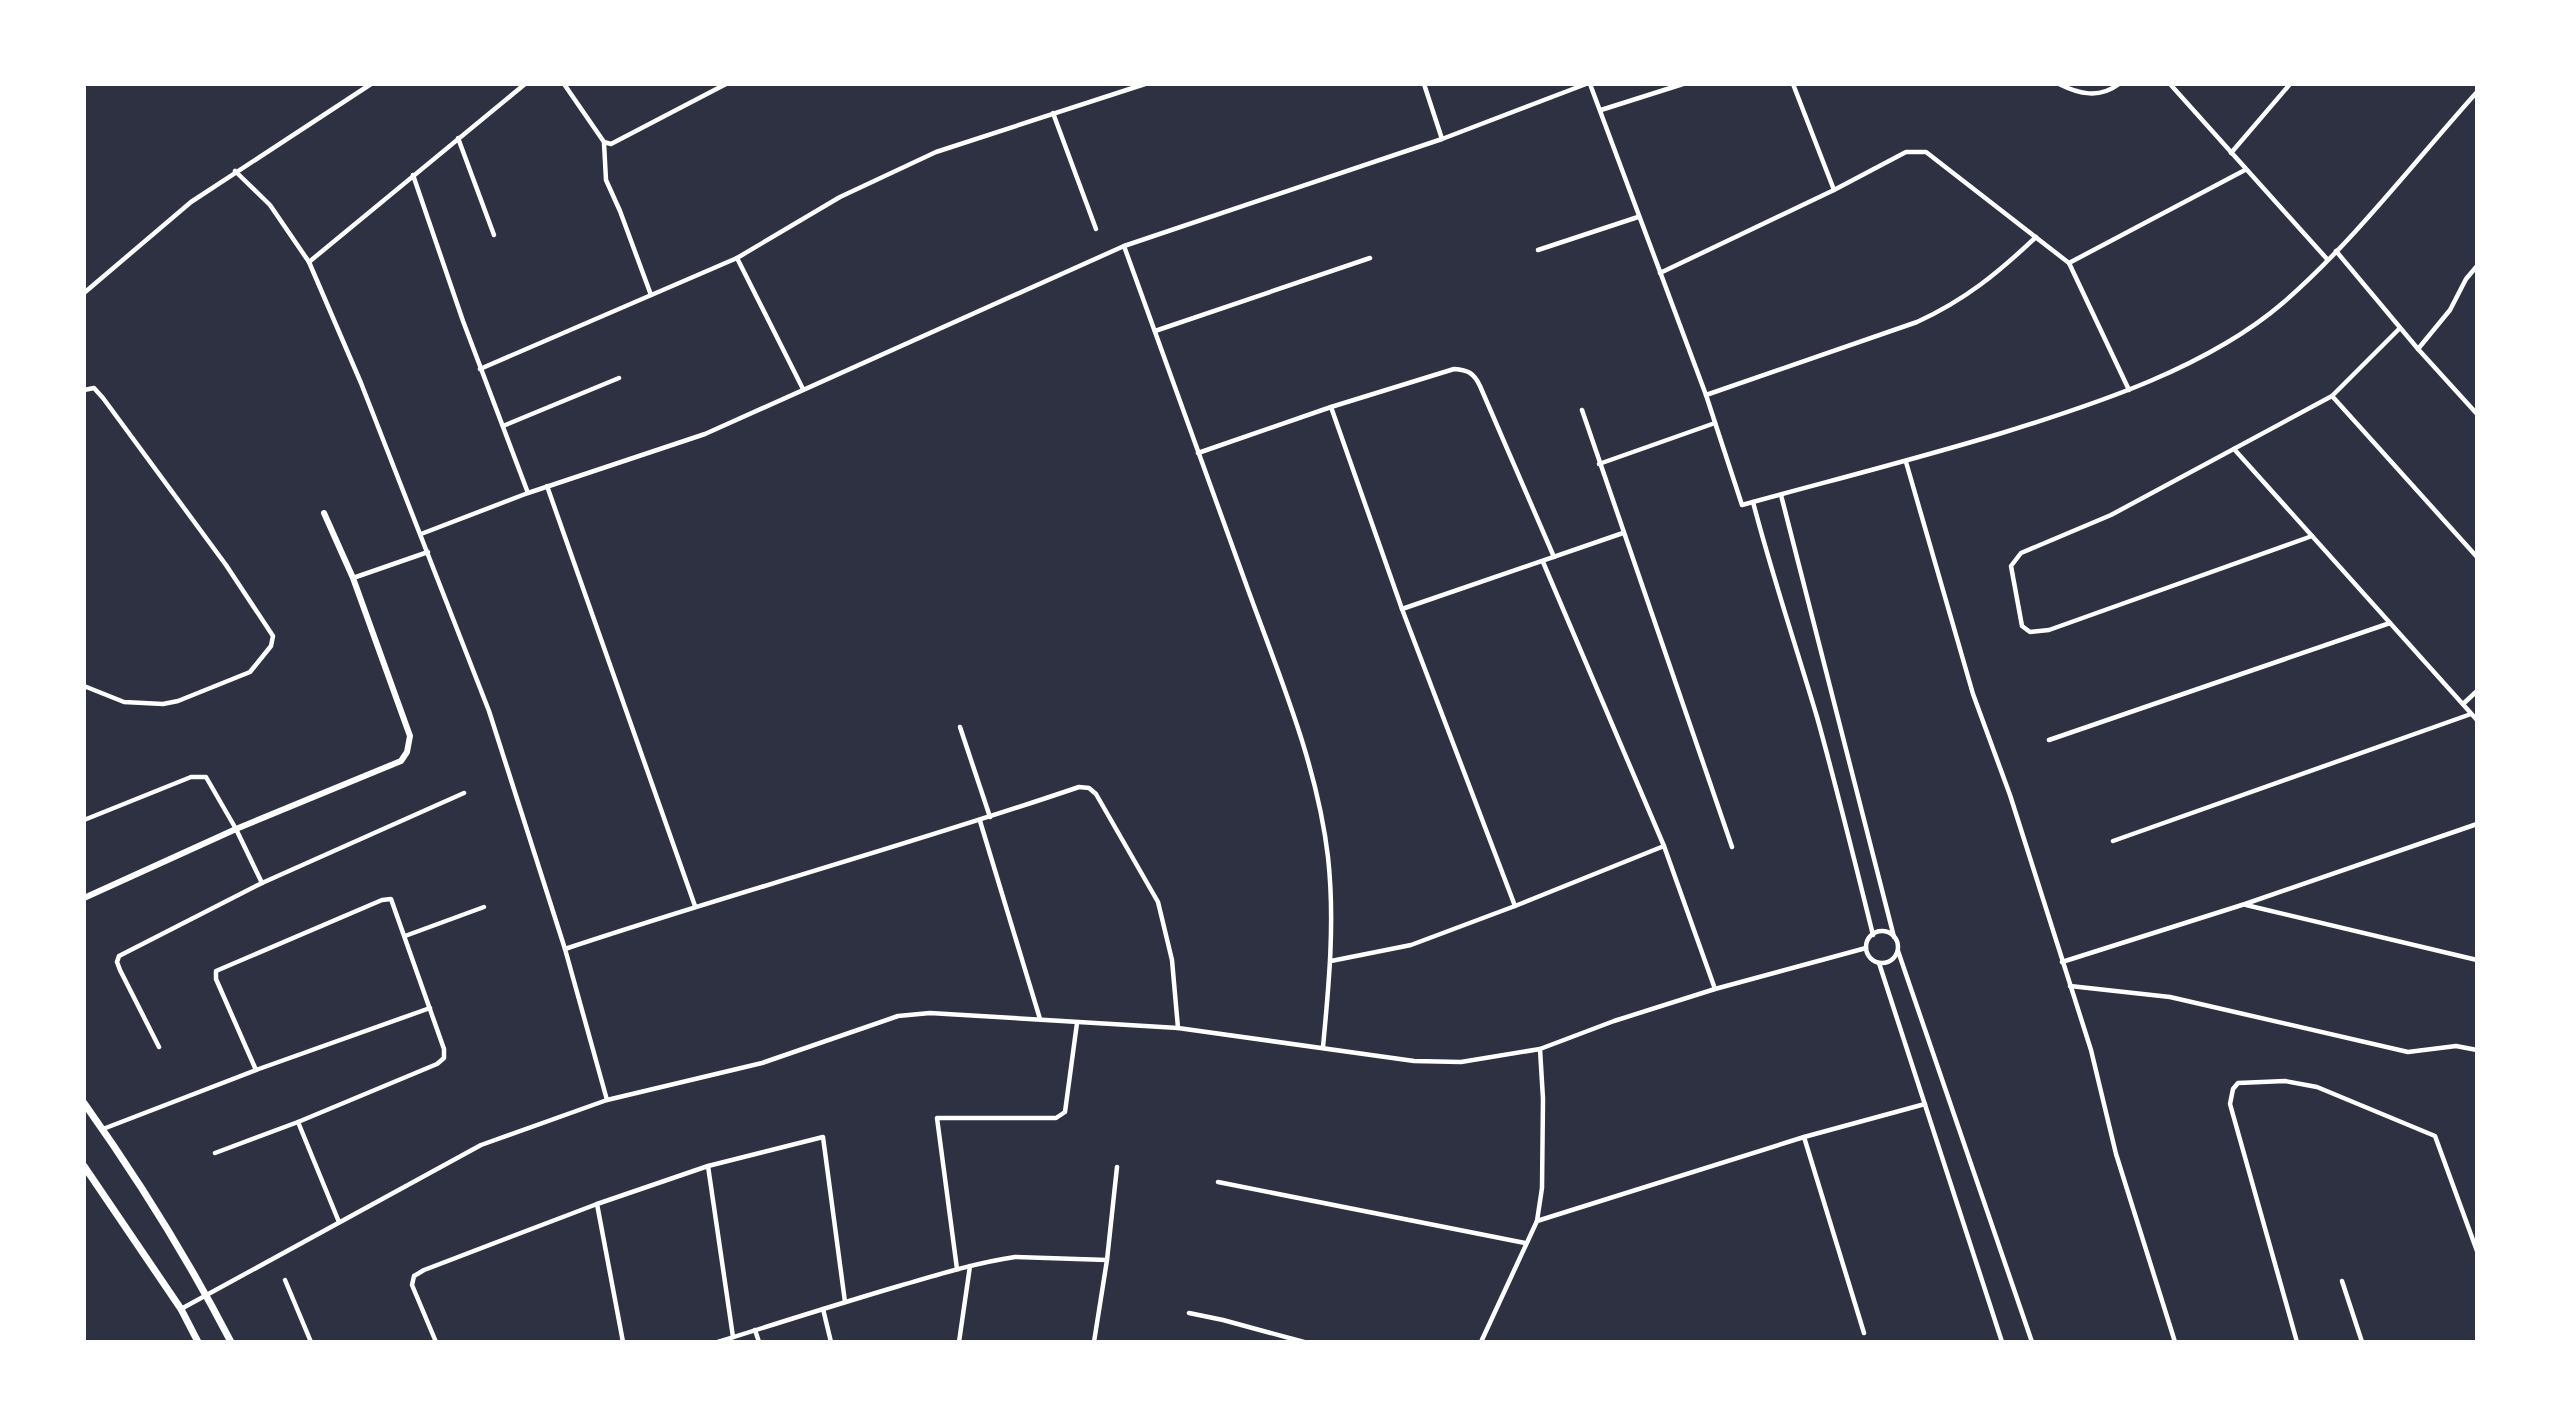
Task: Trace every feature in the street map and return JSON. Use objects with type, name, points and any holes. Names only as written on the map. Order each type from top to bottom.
[{"type":"main road","points":[[84,1102],[207,1296],[231,1342]]},
{"type":"main road","points":[[84,1166],[181,1309],[198,1342]]},
{"type":"street","points":[[84,293],[191,202],[371,84]]},
{"type":"street","points":[[309,262],[525,84]]},
{"type":"street","points":[[564,84],[604,142],[606,180],[651,295]]},
{"type":"street","points":[[604,142],[615,144],[726,84]]},
{"type":"street","points":[[480,369],[737,258],[840,197],[936,152],[1145,84]]},
{"type":"street","points":[[1424,84],[1442,139]]},
{"type":"street","points":[[421,534],[547,486],[705,434],[1124,246],[1442,139],[1588,84],[1601,110],[1638,217],[1706,395],[1742,505],[1906,462],[2058,416],[2129,390],[2199,358],[2283,303],[2336,251],[2477,92]]},
{"type":"street","points":[[1601,110],[1683,84]]},
{"type":"street","points":[[1793,84],[1834,190]]},
{"type":"street","points":[[2059,84],[2080,94],[2097,94],[2119,84]]},
{"type":"street","points":[[2170,84],[2327,259]]},
{"type":"street","points":[[2231,153],[2290,84]]},
{"type":"street","points":[[1054,113],[1096,229]]},
{"type":"street","points":[[458,138],[494,235]]},
{"type":"street","points":[[1660,273],[1834,190],[1906,152],[1920,150],[2069,263],[2129,390]]},
{"type":"street","points":[[2069,263],[2245,170]]},
{"type":"street","points":[[235,172],[270,205],[309,262],[361,383],[489,711],[565,949],[607,1100]]},
{"type":"street","points":[[413,175],[480,369],[528,493]]},
{"type":"street","points":[[1538,250],[1638,217]]},
{"type":"street","points":[[1706,395],[1917,323],[1961,300],[1998,273],[2036,237]]},
{"type":"street","points":[[1124,246],[1287,698],[1318,798],[1328,858],[1331,961],[1323,1047]]},
{"type":"street","points":[[2336,251],[2477,414]]},
{"type":"street","points":[[737,258],[803,388]]},
{"type":"street","points":[[1155,331],[1370,258]]},
{"type":"street","points":[[2418,349],[2450,310],[2466,279],[2477,265]]},
{"type":"street","points":[[2312,536],[2049,630],[2030,632],[2022,626],[2011,566],[2021,553],[2111,515],[2332,396],[2400,328]]},
{"type":"street","points":[[1198,453],[1331,407],[1454,369],[1467,370],[1475,376],[1480,386],[1555,557]]},
{"type":"street","points":[[503,426],[619,378]]},
{"type":"street","points":[[84,390],[94,388],[103,398],[203,534],[268,625],[273,636],[271,646],[250,672],[178,701],[163,704],[124,702],[84,686]]},
{"type":"street","points":[[2332,396],[2477,557]]},
{"type":"street","points":[[1331,407],[1402,610],[1515,906]]},
{"type":"street","points":[[1582,410],[1732,847]]},
{"type":"street","points":[[1599,464],[1715,423]]},
{"type":"street","points":[[2234,449],[2477,720]]},
{"type":"street","points":[[1906,462],[1973,694],[2010,795],[2091,1050],[2116,1154],[2175,1342]]},
{"type":"street","points":[[547,486],[695,906]]},
{"type":"street","points":[[1781,495],[1898,951],[2032,1342]]},
{"type":"street","points":[[181,1309],[481,1145],[607,1100],[762,1063],[898,1016],[930,1013],[1178,1028],[1415,1061],[1461,1062],[1540,1049],[1614,1021],[1716,989],[1866,948],[1873,935],[1836,786],[1772,575],[1753,502]]},
{"type":"street","points":[[84,898],[236,830],[401,761],[407,752],[410,736],[352,578],[324,513]]},
{"type":"street","points":[[1402,610],[1623,533]]},
{"type":"street","points":[[352,578],[428,552]]},
{"type":"street","points":[[1543,562],[1664,846],[1716,989]]},
{"type":"street","points":[[2049,740],[2390,623]]},
{"type":"street","points":[[2463,704],[2477,691]]},
{"type":"street","points":[[2113,841],[2471,714]]},
{"type":"street","points":[[960,727],[990,817]]},
{"type":"street","points":[[84,820],[198,775],[206,777],[262,883]]},
{"type":"street","points":[[565,949],[695,906],[979,821],[1079,787],[1089,788],[1096,794],[1158,902],[1172,960],[1178,1028]]},
{"type":"street","points":[[159,1047],[120,970],[117,962],[119,956],[262,883],[464,793]]},
{"type":"street","points":[[979,821],[1040,1019]]},
{"type":"street","points":[[2063,962],[2245,904],[2477,824]]},
{"type":"street","points":[[1331,961],[1411,945],[1664,846]]},
{"type":"street","points":[[215,1153],[298,1122],[437,1064],[444,1058],[444,1049],[391,899],[382,900],[216,971],[216,979],[256,1070]]},
{"type":"street","points":[[2245,904],[2477,960]]},
{"type":"street","points":[[405,936],[484,907]]},
{"type":"street","points":[[1873,935],[1886,932],[1894,937]]},
{"type":"street","points":[[1866,948],[1870,958],[1879,963],[1889,962],[1898,951]]},
{"type":"street","points":[[1879,963],[2002,1342]]},
{"type":"street","points":[[2070,986],[2170,997],[2408,1052],[2456,1046],[2477,1050]]},
{"type":"street","points":[[103,1129],[256,1070],[430,1008]]},
{"type":"street","points":[[957,1269],[937,1118],[1056,1118],[1062,1115],[1065,1112],[1077,1023]]},
{"type":"street","points":[[1481,1342],[1537,1221],[1542,1188],[1543,1099],[1540,1049]]},
{"type":"street","points":[[2297,1342],[2230,1104],[2233,1089],[2238,1083],[2285,1080],[2317,1087],[2435,1136],[2477,1251]]},
{"type":"street","points":[[1537,1221],[1804,1137],[1924,1104]]},
{"type":"street","points":[[298,1122],[340,1222]]},
{"type":"street","points":[[436,1342],[412,1285],[414,1276],[424,1270],[597,1203],[708,1166],[823,1137],[845,1302]]},
{"type":"street","points":[[1804,1137],[1864,1333]]},
{"type":"street","points":[[708,1166],[733,1337]]},
{"type":"street","points":[[1094,1342],[1107,1260],[1117,1167]]},
{"type":"street","points":[[1218,1182],[1525,1243]]},
{"type":"street","points":[[597,1203],[623,1342]]},
{"type":"street","points":[[718,1342],[970,1266],[1015,1257],[1107,1260]]},
{"type":"street","points":[[960,1342],[970,1266]]},
{"type":"street","points":[[285,1280],[311,1342]]},
{"type":"street","points":[[2342,1281],[2362,1342]]},
{"type":"street","points":[[823,1309],[831,1342]]},
{"type":"street","points":[[1189,1313],[1304,1342]]},
{"type":"street","points":[[755,1330],[759,1342]]}]
